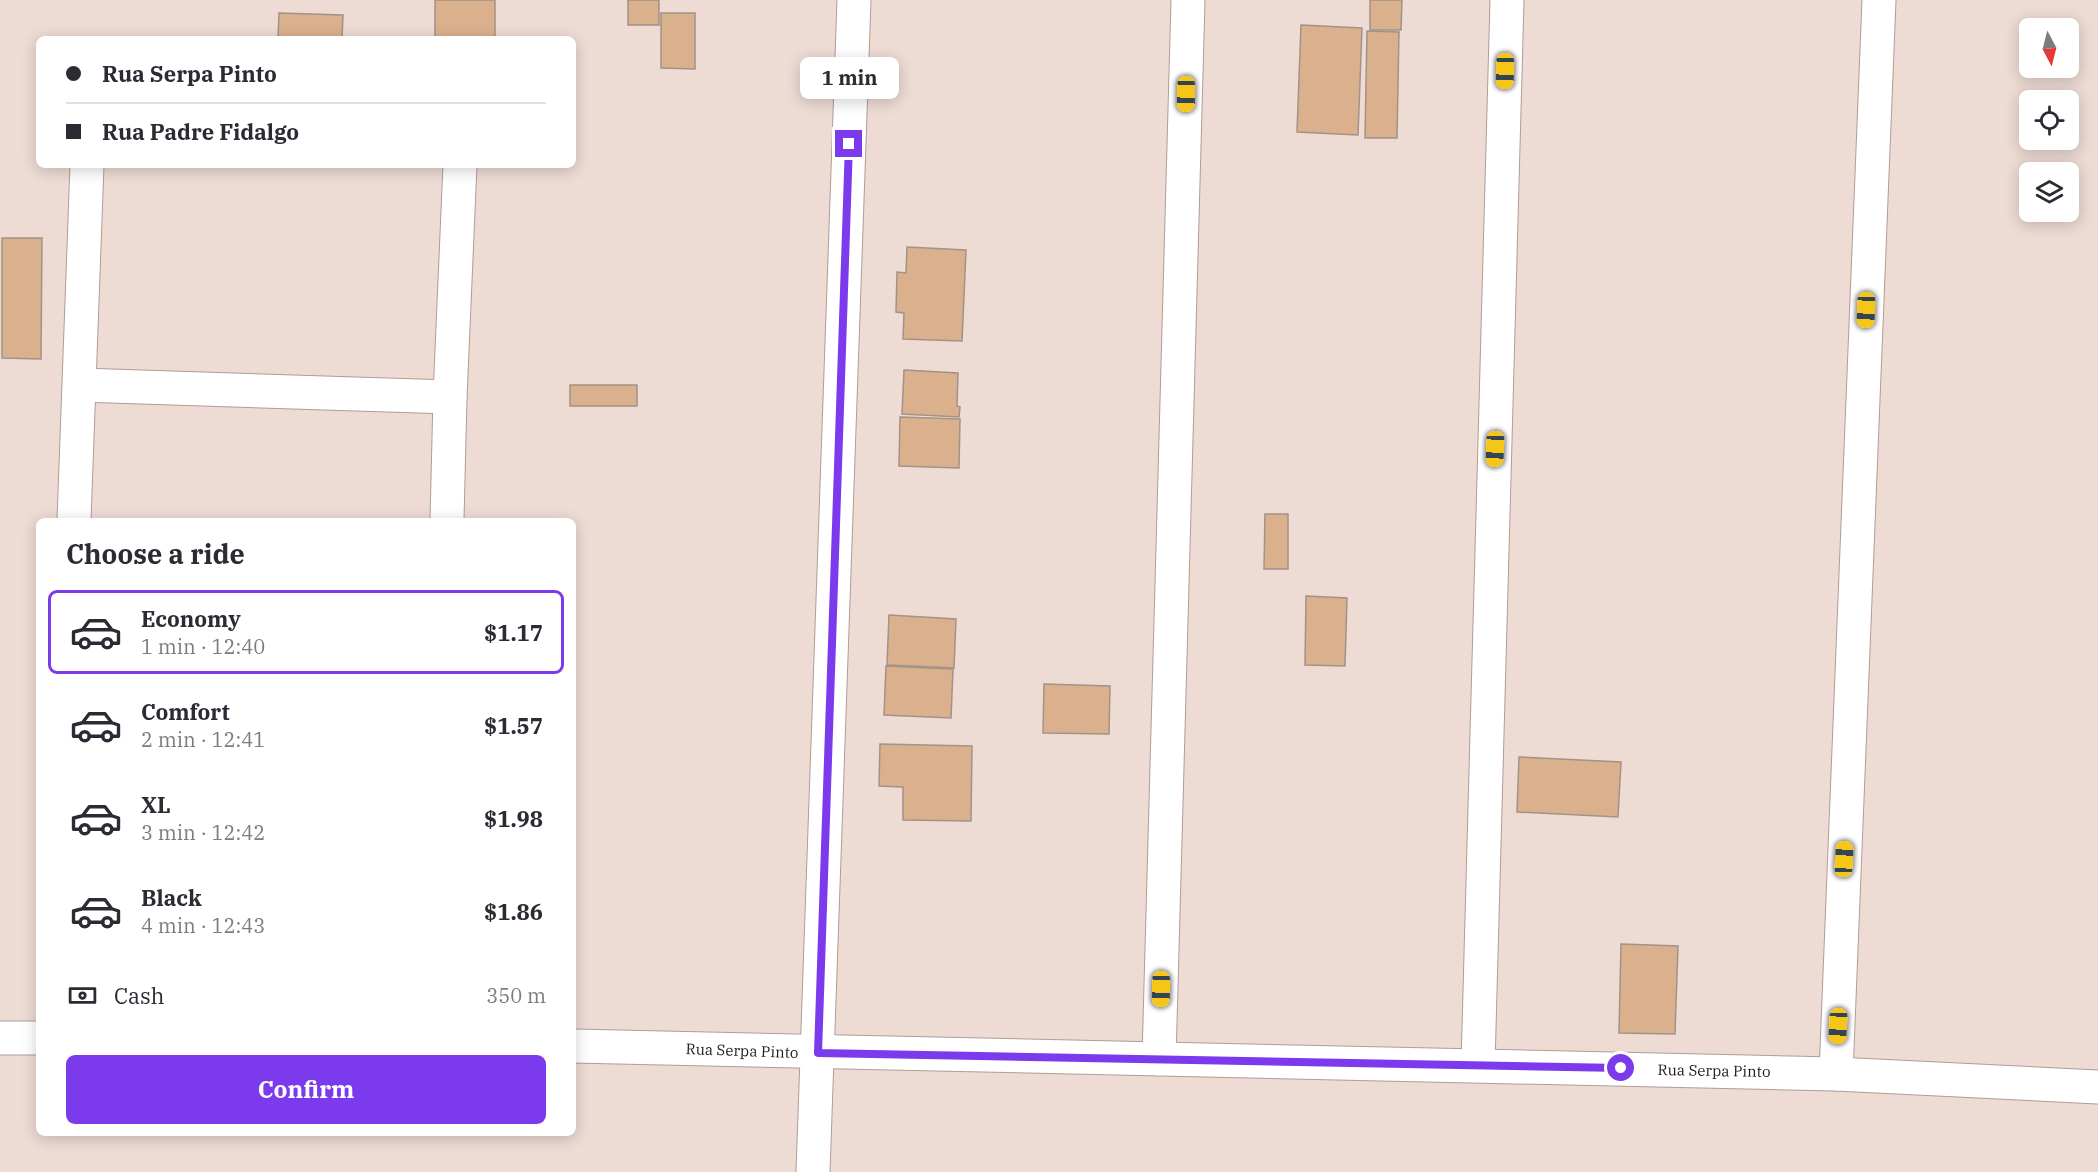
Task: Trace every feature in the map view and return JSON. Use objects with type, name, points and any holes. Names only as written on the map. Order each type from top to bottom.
[{"type":"street","points":[[813,1172],[854,0]]},
{"type":"street","points":[[1159,1059],[1188,0]]},
{"type":"street","points":[[1478,1065],[1507,0]]},
{"type":"street","points":[[1836,1074],[1879,0]]},
{"type":"street","points":[[74,518],[87,168]]},
{"type":"street","points":[[447,518],[459,168]]},
{"type":"street","points":[[80,385],[450,397]]},
{"type":"street","points":[[0,1038],[36,1038]]},
{"type":"street","name":"Rua Serpa Pinto","points":[[576,1046],[1836,1074],[2098,1087]]},
{"type":"building","points":[[435,0],[495,0],[495,36],[435,36]]},
{"type":"building","points":[[628,0],[659,0],[659,25],[628,25]]},
{"type":"building","points":[[1370,0],[1402,0],[1401,30],[1370,30]]},
{"type":"building","points":[[279,13],[343,15],[342,36],[278,36]]},
{"type":"building","points":[[661,13],[695,13],[695,69],[661,68]]},
{"type":"building","points":[[1301,25],[1362,28],[1358,135],[1297,132]]},
{"type":"building","points":[[1367,31],[1399,32],[1397,138],[1365,138]]},
{"type":"building","points":[[2,238],[42,238],[41,359],[2,358]]},
{"type":"building","points":[[907,247],[966,250],[962,341],[903,339],[904,313],[896,312],[897,272],[906,273]]},
{"type":"building","points":[[904,370],[958,373],[959,417],[902,414]]},
{"type":"building","points":[[570,385],[637,385],[637,406],[570,406]]},
{"type":"building","points":[[900,417],[960,419],[959,468],[899,466]]},
{"type":"building","points":[[1265,514],[1288,514],[1288,569],[1264,569]]},
{"type":"building","points":[[1306,596],[1347,598],[1345,666],[1305,665]]},
{"type":"building","points":[[889,615],[956,619],[954,668],[887,665]]},
{"type":"building","points":[[886,666],[953,669],[951,718],[884,715]]},
{"type":"building","points":[[1044,684],[1110,686],[1109,734],[1043,733]]},
{"type":"building","points":[[880,744],[972,746],[971,821],[903,820],[903,787],[879,786]]},
{"type":"building","points":[[1519,757],[1621,762],[1618,817],[1517,812]]},
{"type":"building","points":[[1621,944],[1678,946],[1675,1034],[1619,1033]]},
{"type":"route","points":[[849,144],[818,1053],[1621,1068]]}]
